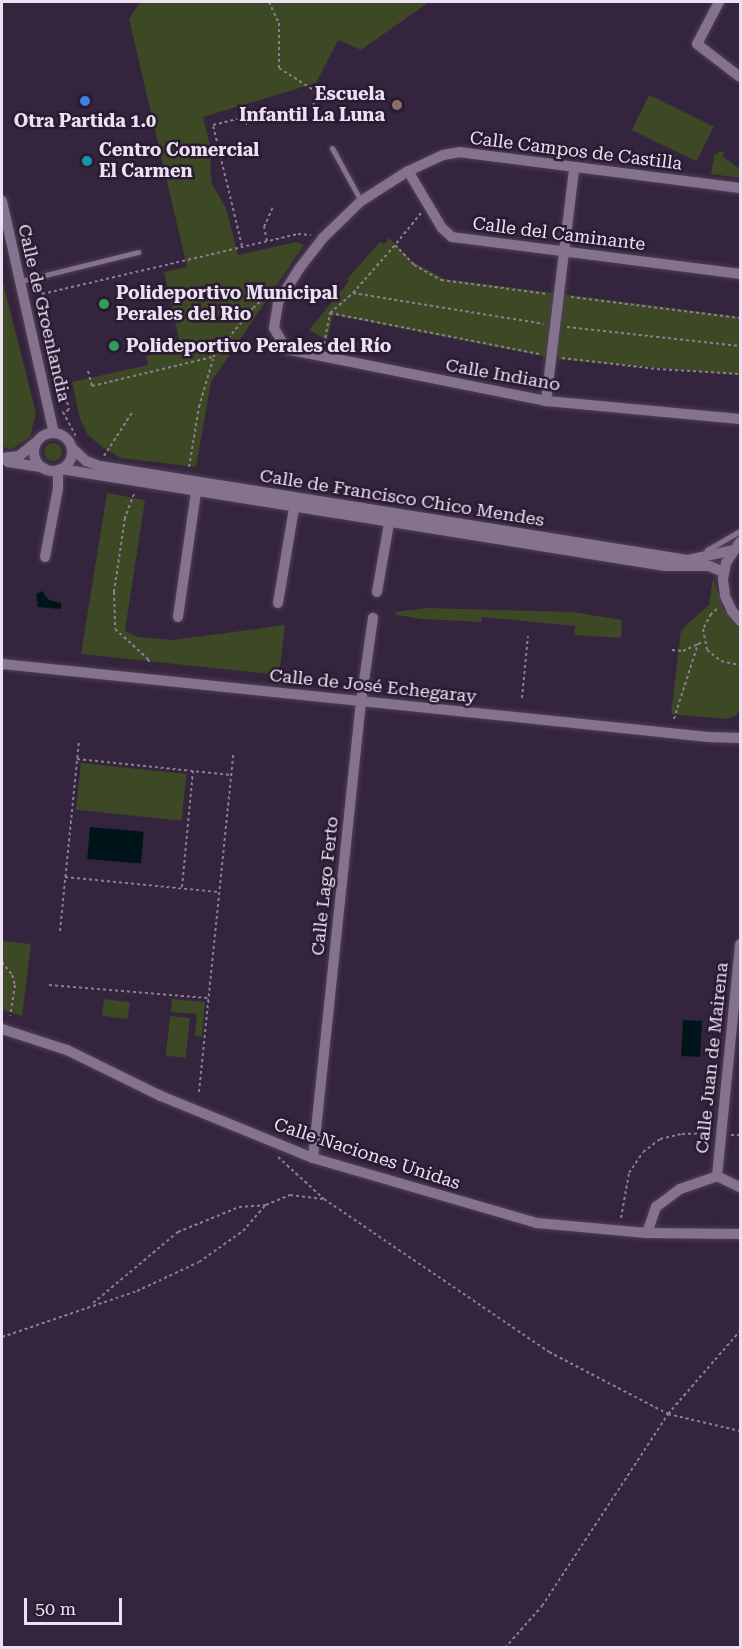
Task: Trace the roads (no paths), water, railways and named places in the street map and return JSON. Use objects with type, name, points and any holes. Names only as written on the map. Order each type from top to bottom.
[{"type":"street","points":[[719,2],[697,45],[741,77]]},
{"type":"street","name":"Calle Campos de Castilla","points":[[274,328],[278,303],[298,269],[323,238],[361,201],[408,171],[442,155],[460,152],[741,188]]},
{"type":"street","points":[[546,401],[574,168]]},
{"type":"street","name":"Calle del Caminante","points":[[408,171],[442,228],[452,237],[741,274]]},
{"type":"street","name":"Calle de Groenlandia","points":[[2,201],[54,433]]},
{"type":"street","name":"Calle Indiano","points":[[274,328],[286,349],[546,401],[741,419]]},
{"type":"street","points":[[2,459],[19,456],[39,440],[54,433],[65,438],[72,448],[70,460],[60,470],[45,557]]},
{"type":"street","points":[[39,440],[35,455],[44,468]]},
{"type":"street","name":"Calle de Francisco Chico Mendes","points":[[72,448],[86,461],[100,466],[688,560],[704,558],[737,546]]},
{"type":"street","points":[[2,459],[60,470]]},
{"type":"street","name":"Calle de Francisco Chico Mendes","points":[[60,470],[665,567],[709,566],[724,572]]},
{"type":"street","points":[[178,617],[196,492]]},
{"type":"street","points":[[278,603],[294,508]]},
{"type":"street","points":[[377,592],[389,523]]},
{"type":"street","points":[[737,546],[724,572],[725,596],[732,611],[741,621]]},
{"type":"street","name":"Calle Lago Ferto","points":[[313,1158],[361,702],[373,618]]},
{"type":"street","name":"Calle de José Echegaray","points":[[2,664],[708,737],[741,738]]},
{"type":"street","name":"Calle Juan de Mairena","points":[[717,1176],[741,944]]},
{"type":"street","name":"Calle Naciones Unidas","points":[[2,1029],[66,1050],[161,1096],[313,1158],[537,1223],[647,1233],[741,1234]]},
{"type":"street","points":[[647,1233],[656,1207],[680,1189],[717,1176],[741,1187]]},
{"type":"lane","points":[[332,148],[361,201]]},
{"type":"lane","points":[[21,281],[138,252]]},
{"type":"lane","points":[[704,558],[706,550],[741,531]]},
{"type":"place","name":"Otra Partida 1.0","points":[[85,101]]},
{"type":"place","name":"Escuela Infantil La Luna","points":[[397,105]]},
{"type":"place","name":"Centro Comercial El Carmen","points":[[87,161]]},
{"type":"place","name":"Polideportivo Municipal Perales del Rio","points":[[104,304]]},
{"type":"place","name":"Polideportivo Perales del Río","points":[[114,346]]}]
